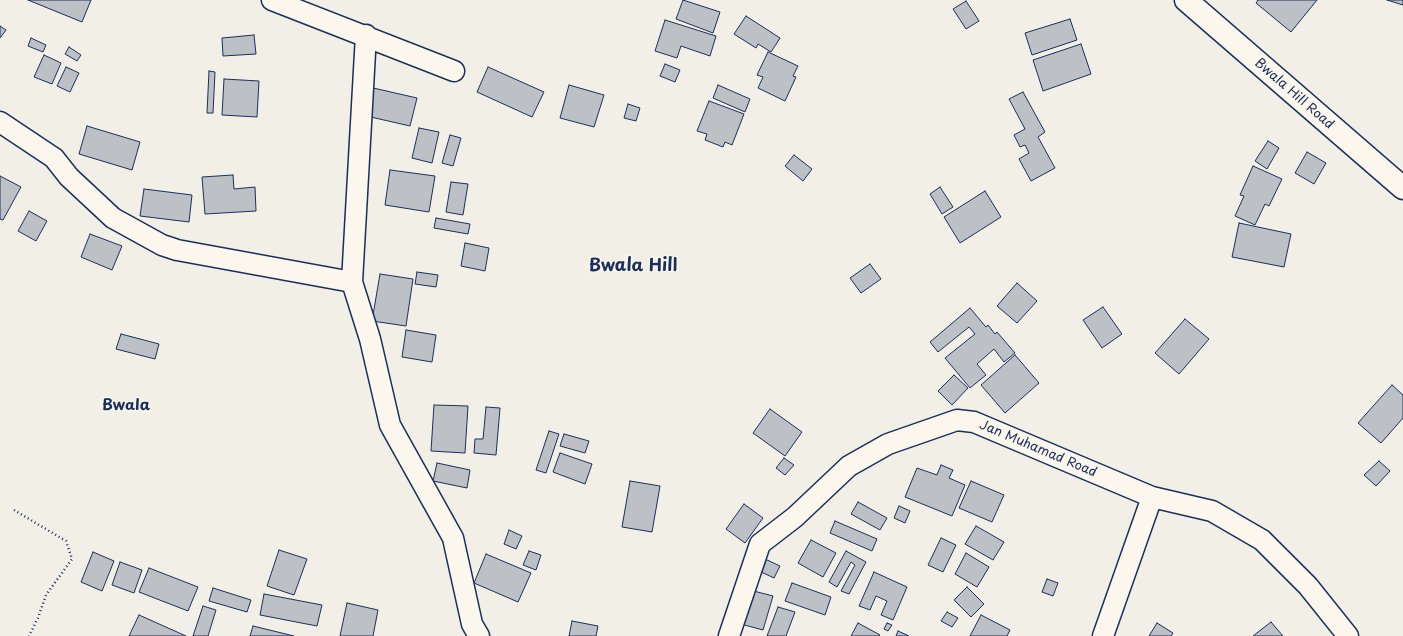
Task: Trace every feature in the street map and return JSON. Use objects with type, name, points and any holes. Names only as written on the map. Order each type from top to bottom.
[{"type":"street","points":[[272,0],[366,35],[454,71]]},
{"type":"street","name":"Bwala Hill Road","points":[[1186,0],[1403,188]]},
{"type":"street","points":[[366,35],[352,282],[370,339],[390,425],[453,538],[472,624],[479,636]]},
{"type":"street","points":[[0,122],[54,158],[69,177],[113,218],[162,245],[177,250],[352,282]]},
{"type":"street","name":"Jan Muhamad Road","points":[[729,636],[760,544],[795,517],[849,466],[888,444],[957,420],[974,422],[1152,497],[1212,511],[1262,540],[1308,586],[1348,636]]},
{"type":"street","points":[[1103,636],[1152,497]]},
{"type":"path","points":[[14,510],[66,541],[72,560],[46,594],[38,618],[29,636]]},
{"type":"building","points":[[28,0],[91,0],[82,22]]},
{"type":"building","points":[[683,0],[720,12],[713,33],[676,19]]},
{"type":"building","points":[[1258,0],[1317,0],[1291,32],[1256,3]]},
{"type":"building","points":[[1387,0],[1403,0],[1403,5]]},
{"type":"building","points":[[966,1],[979,21],[966,29],[953,9]]},
{"type":"building","points":[[746,16],[780,38],[771,52],[758,44],[756,48],[734,34]]},
{"type":"building","points":[[1070,19],[1077,40],[1032,55],[1025,33]]},
{"type":"building","points":[[665,20],[716,36],[710,56],[681,46],[677,58],[655,51]]},
{"type":"building","points":[[0,26],[6,30],[0,38]]},
{"type":"building","points":[[254,35],[256,54],[223,56],[222,38]]},
{"type":"building","points":[[31,38],[46,45],[43,52],[28,46]]},
{"type":"building","points":[[1081,44],[1091,74],[1043,91],[1033,60]]},
{"type":"building","points":[[69,47],[81,55],[77,61],[65,54]]},
{"type":"building","points":[[768,52],[798,66],[793,76],[796,77],[785,101],[758,88],[763,77],[757,75]]},
{"type":"building","points":[[44,55],[61,63],[52,84],[34,77]]},
{"type":"building","points":[[665,64],[680,70],[675,82],[660,76]]},
{"type":"building","points":[[66,67],[79,73],[70,92],[57,86]]},
{"type":"building","points":[[488,67],[544,92],[532,117],[477,92]]},
{"type":"building","points":[[209,71],[215,72],[213,113],[207,113]]},
{"type":"building","points":[[224,79],[259,81],[257,117],[222,115]]},
{"type":"building","points":[[569,85],[604,95],[594,127],[560,118]]},
{"type":"building","points":[[718,85],[750,99],[745,112],[713,98]]},
{"type":"building","points":[[369,87],[417,98],[410,126],[362,115]]},
{"type":"building","points":[[1023,92],[1045,132],[1038,137],[1055,168],[1031,181],[1019,159],[1029,153],[1025,145],[1020,147],[1014,135],[1025,129],[1009,99]]},
{"type":"building","points":[[709,101],[744,114],[732,145],[725,142],[723,147],[705,140],[707,134],[697,131]]},
{"type":"building","points":[[628,104],[640,108],[636,121],[624,118]]},
{"type":"building","points":[[87,126],[140,142],[132,170],[79,154]]},
{"type":"building","points":[[419,128],[439,132],[432,163],[412,158]]},
{"type":"building","points":[[450,135],[461,138],[453,166],[442,163]]},
{"type":"building","points":[[1268,141],[1279,148],[1267,169],[1255,161]]},
{"type":"building","points":[[1307,152],[1326,163],[1314,184],[1295,173]]},
{"type":"building","points":[[794,155],[812,169],[803,181],[785,166]]},
{"type":"building","points":[[1253,166],[1282,179],[1269,206],[1265,204],[1255,225],[1235,216],[1244,196],[1240,195]]},
{"type":"building","points":[[390,170],[435,176],[429,212],[385,205]]},
{"type":"building","points":[[233,175],[234,189],[255,187],[256,211],[205,214],[202,177]]},
{"type":"building","points":[[0,176],[21,187],[3,220],[0,219]]},
{"type":"building","points":[[451,182],[468,184],[463,215],[446,212]]},
{"type":"building","points":[[940,187],[953,207],[942,214],[930,194]]},
{"type":"building","points":[[144,189],[192,195],[189,222],[140,216]]},
{"type":"building","points":[[985,191],[1001,217],[960,243],[944,217]]},
{"type":"building","points":[[29,211],[47,221],[36,241],[18,231]]},
{"type":"building","points":[[436,218],[470,224],[468,234],[434,228]]},
{"type":"building","points":[[1239,223],[1291,234],[1284,267],[1232,257]]},
{"type":"building","points":[[90,234],[122,246],[112,270],[81,257]]},
{"type":"building","points":[[465,243],[489,248],[485,271],[461,266]]},
{"type":"building","points":[[870,264],[881,279],[861,293],[850,278]]},
{"type":"building","points":[[417,272],[438,275],[436,287],[415,284]]},
{"type":"building","points":[[380,274],[413,279],[406,326],[372,321]]},
{"type":"building","points":[[1017,283],[1037,301],[1017,323],[997,306]]},
{"type":"building","points":[[1103,307],[1122,334],[1102,348],[1083,320]]},
{"type":"building","points":[[970,308],[986,327],[988,325],[995,334],[997,332],[1015,353],[1004,362],[994,349],[977,364],[986,375],[970,388],[945,358],[975,334],[969,327],[938,352],[930,342]]},
{"type":"building","points":[[1185,319],[1209,339],[1179,374],[1155,353]]},
{"type":"building","points":[[406,330],[436,335],[432,362],[402,357]]},
{"type":"building","points":[[121,334],[159,344],[155,359],[116,349]]},
{"type":"building","points":[[1015,355],[1039,383],[1005,413],[981,385]]},
{"type":"building","points":[[954,375],[968,388],[952,405],[938,391]]},
{"type":"building","points":[[1392,385],[1403,395],[1403,418],[1381,443],[1358,423]]},
{"type":"building","points":[[434,405],[468,406],[465,453],[431,451]]},
{"type":"building","points":[[486,407],[500,408],[496,455],[474,453],[475,439],[483,439]]},
{"type":"building","points":[[770,409],[802,432],[785,456],[753,433]]},
{"type":"building","points":[[549,431],[559,434],[546,473],[536,470]]},
{"type":"building","points":[[564,434],[589,441],[585,453],[560,446]]},
{"type":"building","points":[[560,453],[592,464],[585,484],[553,472]]},
{"type":"building","points":[[784,458],[794,465],[785,475],[776,468]]},
{"type":"building","points":[[1379,461],[1390,471],[1376,486],[1364,475]]},
{"type":"building","points":[[437,463],[470,470],[467,488],[433,481]]},
{"type":"building","points":[[941,465],[953,470],[949,478],[965,485],[952,516],[905,497],[917,468],[937,475]]},
{"type":"building","points":[[630,481],[660,486],[652,532],[622,527]]},
{"type":"building","points":[[971,481],[1004,495],[992,522],[959,508]]},
{"type":"building","points":[[858,502],[887,518],[880,530],[851,514]]},
{"type":"building","points":[[744,504],[763,518],[745,543],[726,529]]},
{"type":"building","points":[[899,506],[910,511],[905,523],[894,518]]},
{"type":"building","points":[[835,521],[877,539],[872,551],[830,533]]},
{"type":"building","points":[[976,526],[1004,542],[993,560],[965,544]]},
{"type":"building","points":[[509,530],[522,536],[516,549],[504,544]]},
{"type":"building","points":[[941,538],[956,545],[943,572],[928,565]]},
{"type":"building","points":[[811,540],[836,553],[823,577],[798,563]]},
{"type":"building","points":[[279,550],[307,559],[294,595],[267,586]]},
{"type":"building","points":[[529,551],[541,555],[536,570],[523,565]]},
{"type":"building","points":[[846,551],[866,562],[849,594],[841,591],[855,565],[851,562],[837,587],[829,582]]},
{"type":"building","points":[[93,552],[114,561],[102,591],[81,582]]},
{"type":"building","points":[[966,553],[989,567],[977,587],[955,574]]},
{"type":"building","points":[[486,554],[531,573],[518,602],[474,583]]},
{"type":"building","points":[[765,559],[780,566],[774,578],[759,571]]},
{"type":"building","points":[[120,562],[142,570],[134,593],[112,585]]},
{"type":"building","points":[[149,568],[198,587],[188,611],[139,592]]},
{"type":"building","points":[[874,572],[907,587],[893,620],[881,615],[887,601],[876,596],[870,610],[859,606]]},
{"type":"building","points":[[1047,579],[1058,583],[1053,596],[1042,592]]},
{"type":"building","points":[[792,583],[831,597],[825,615],[785,601]]},
{"type":"building","points":[[967,587],[984,604],[971,617],[954,600]]},
{"type":"building","points":[[213,588],[251,600],[247,612],[209,601]]},
{"type":"building","points":[[746,589],[773,596],[763,630],[737,623]]},
{"type":"building","points":[[264,594],[322,605],[317,626],[260,615]]},
{"type":"building","points":[[347,603],[378,610],[373,636],[340,636]]},
{"type":"building","points":[[203,606],[216,610],[208,636],[193,636]]},
{"type":"building","points":[[778,607],[795,612],[786,636],[767,636]]},
{"type":"building","points":[[947,612],[958,618],[952,627],[941,621]]},
{"type":"building","points":[[139,615],[186,636],[129,636]]},
{"type":"building","points":[[981,615],[1010,630],[1007,636],[970,636]]},
{"type":"building","points":[[572,621],[598,626],[596,636],[569,636]]},
{"type":"building","points":[[1271,622],[1283,636],[1253,636]]},
{"type":"building","points":[[858,623],[880,635],[851,636]]},
{"type":"building","points":[[887,623],[892,625],[888,631],[884,629]]},
{"type":"building","points":[[1157,623],[1173,633],[1171,636],[1149,636]]},
{"type":"building","points":[[253,626],[294,636],[250,636]]},
{"type":"building","points":[[898,631],[909,636],[896,636]]},
{"type":"district","name":"Bwala Hill","points":[[633,266]]},
{"type":"district","name":"Bwala","points":[[126,406]]}]
